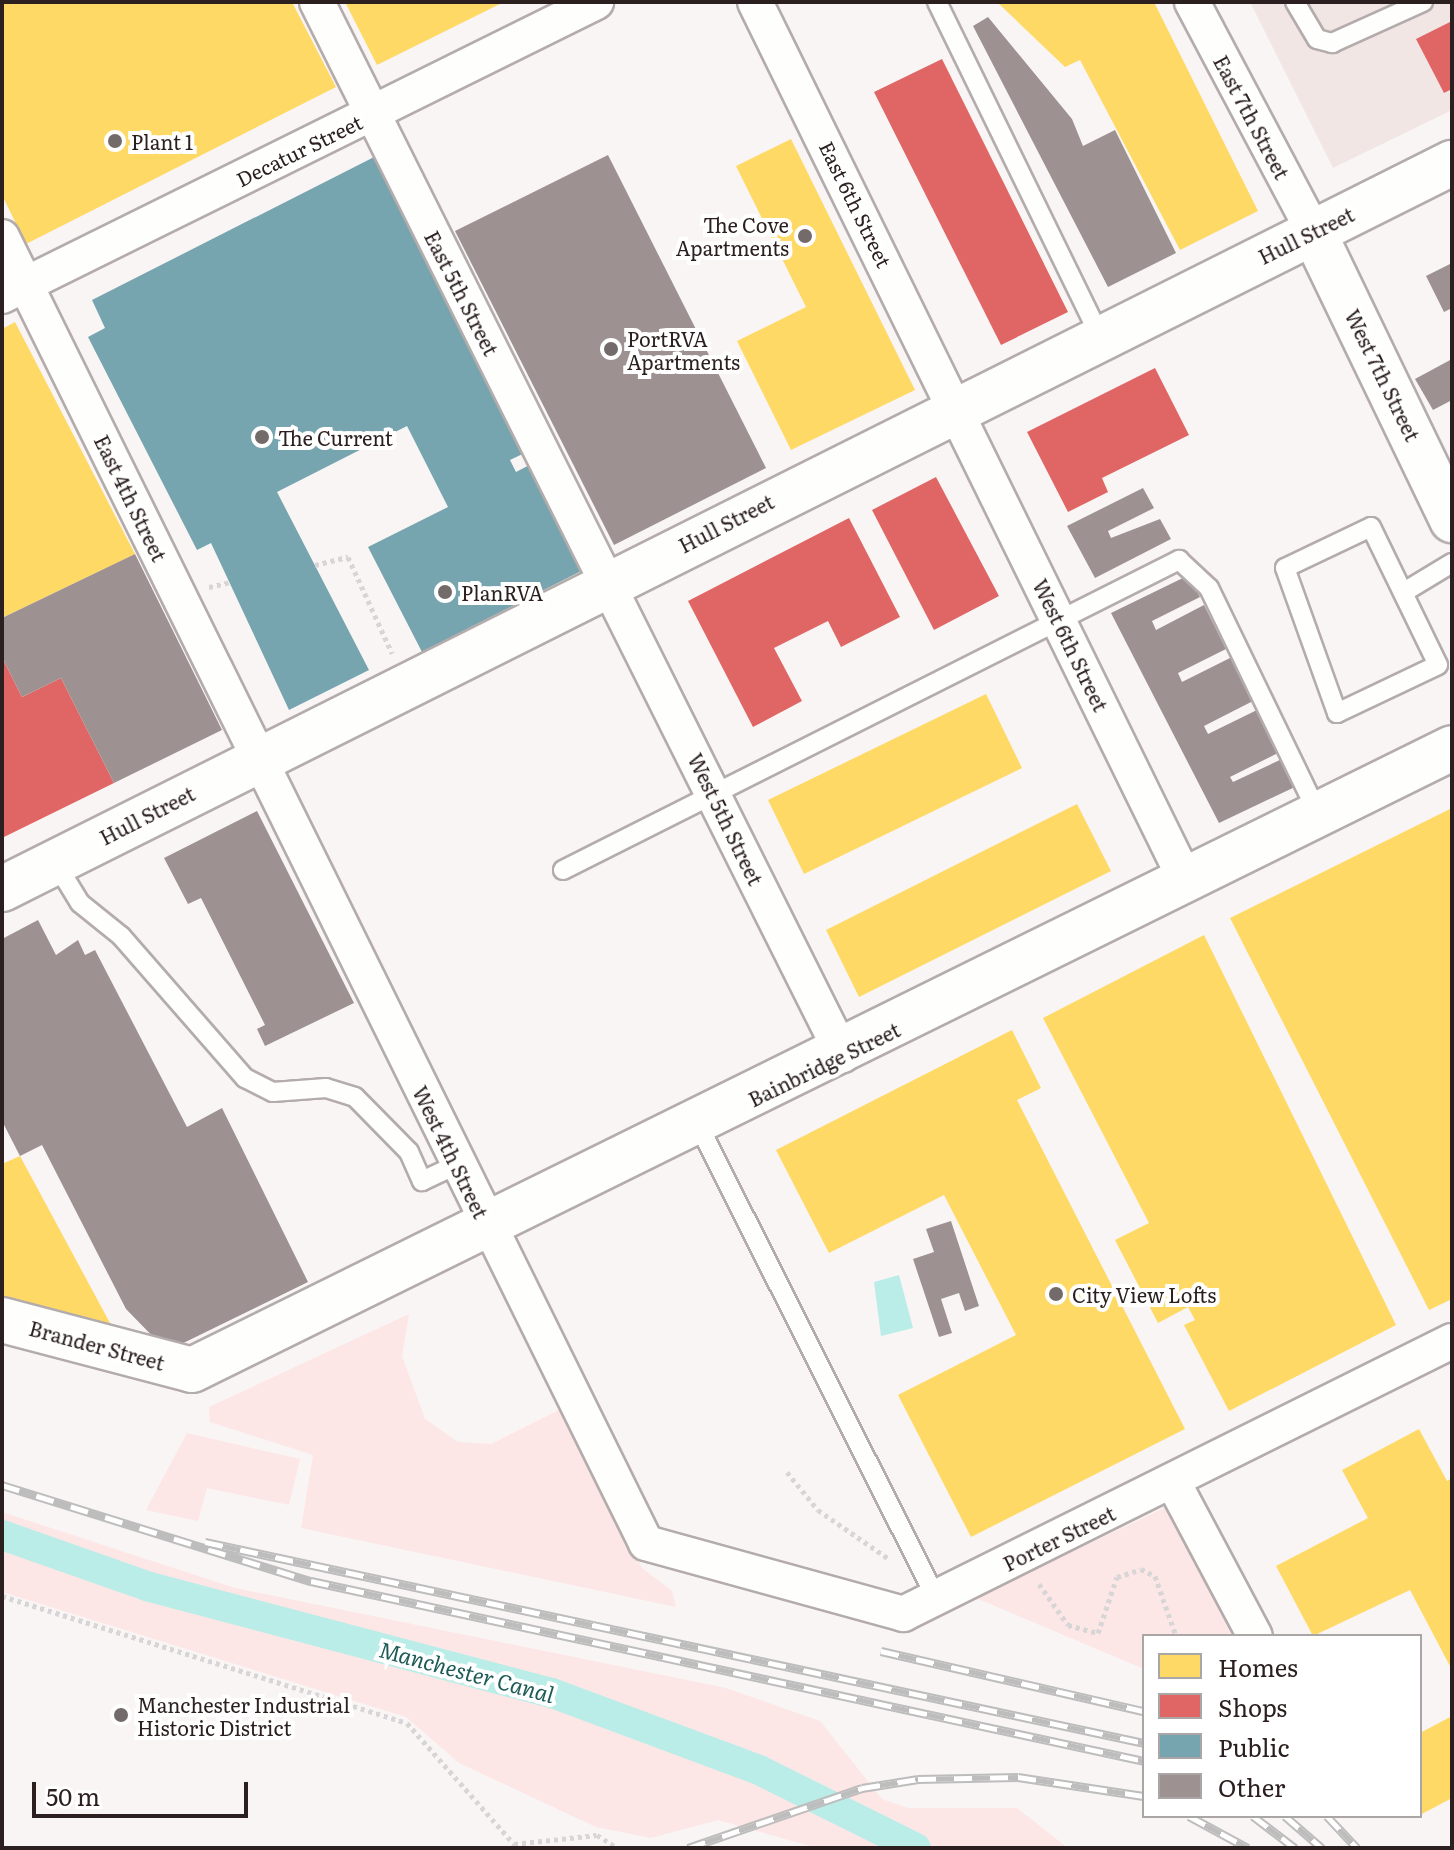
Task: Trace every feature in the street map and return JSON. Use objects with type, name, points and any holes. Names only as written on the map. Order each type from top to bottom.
[{"type":"street","name":"East 5th Street","points":[[317,2],[609,583]]},
{"type":"street","name":"Decatur Street","points":[[14,290],[596,2]]},
{"type":"street","name":"East 6th Street","points":[[755,2],[956,407]]},
{"type":"street","name":"East 7th Street","points":[[1192,2],[1313,231]]},
{"type":"street","name":"Hull Street","points":[[2,889],[956,407],[1452,163]]},
{"type":"street","name":"West 7th Street","points":[[1313,231],[1452,520]]},
{"type":"street","name":"East 4th Street","points":[[2,237],[14,290],[259,760]]},
{"type":"street","name":"West 6th Street","points":[[956,407],[1187,883]]},
{"type":"street","name":"West 5th Street","points":[[609,583],[843,1055]]},
{"type":"street","name":"Bainbridge Street","points":[[192,1370],[489,1230],[1452,748]]},
{"type":"street","name":"West 4th Street","points":[[259,760],[646,1543]]},
{"type":"street","name":"Brander Street","points":[[2,1320],[192,1370]]},
{"type":"street","name":"Porter Street","points":[[646,1543],[903,1614],[1452,1341]]},
{"type":"street","points":[[1173,1482],[1254,1634]]},
{"type":"lane","points":[[937,2],[1100,336]]},
{"type":"lane","points":[[1295,2],[1317,39],[1332,43],[1423,2]]},
{"type":"lane","points":[[1371,527],[1404,592],[1438,665],[1337,713],[1285,568],[1371,527]]},
{"type":"lane","points":[[563,870],[711,789],[1164,561],[1191,563],[1319,816]]},
{"type":"lane","points":[[1404,592],[1452,563]]},
{"type":"lane","points":[[55,862],[80,903],[121,936],[245,1078],[273,1092],[326,1088],[355,1097],[409,1152],[422,1181],[457,1165]]},
{"type":"lane","points":[[699,1126],[936,1598]]},
{"type":"path","points":[[315,565],[348,557],[398,665]]},
{"type":"path","points":[[209,587],[231,582]]},
{"type":"path","points":[[787,1472],[818,1510],[897,1558]]},
{"type":"path","points":[[1039,1584],[1068,1625],[1098,1633],[1117,1577],[1141,1569],[1155,1576],[1175,1634]]},
{"type":"path","points":[[2,1596],[407,1723],[514,1844],[613,1839],[618,1848]]},
{"type":"shaded area","points":[[1250,2],[1452,2],[1452,110],[1333,168]]},
{"type":"shaded area","points":[[409,1314],[402,1356],[425,1419],[458,1442],[491,1444],[559,1410],[642,1568],[672,1591],[676,1607],[301,1528],[313,1455],[210,1422],[209,1407]]},
{"type":"shaded area","points":[[187,1433],[300,1459],[289,1505],[207,1488],[198,1521],[146,1510]]},
{"type":"shaded area","points":[[1166,1507],[1235,1634],[1142,1634],[1142,1668],[976,1598]]},
{"type":"shaded area","points":[[2,1512],[235,1588],[726,1688],[820,1721],[882,1799],[908,1808],[1017,1808],[1068,1848],[817,1848],[718,1820],[651,1838],[596,1827],[459,1763],[406,1717],[2,1592]]},
{"type":"water","points":[[899,1275],[913,1328],[881,1336],[874,1282]]},
{"type":"building: Homes","name":"Plant 1","points":[[2,2],[292,2],[336,87],[26,244],[2,195]]},
{"type":"building: Homes","points":[[345,2],[504,2],[377,65]]},
{"type":"building: Homes","points":[[997,2],[1154,2],[1258,211],[1180,250],[1080,60],[1065,67]]},
{"type":"building: Homes","name":"The Cove Apartments","points":[[791,139],[915,390],[791,450],[737,341],[806,307],[736,166]]},
{"type":"building: Homes","points":[[15,322],[135,554],[2,618],[2,329]]},
{"type":"building: Homes","points":[[986,694],[1022,768],[804,874],[768,800]]},
{"type":"building: Homes","points":[[1077,804],[1111,871],[859,997],[826,930]]},
{"type":"building: Homes","points":[[1452,808],[1452,1299],[1429,1310],[1230,918]]},
{"type":"building: Homes","name":"City View Lofts","points":[[1204,935],[1396,1325],[1229,1411],[1184,1325],[1195,1320],[1188,1307],[1158,1323],[1115,1240],[1149,1223],[1043,1018]]},
{"type":"building: Homes","name":"City View Lofts","points":[[1012,1030],[1041,1088],[1017,1100],[1185,1429],[971,1537],[898,1395],[1016,1335],[944,1195],[829,1253],[776,1150]]},
{"type":"building: Homes","points":[[20,1156],[117,1336],[2,1303],[2,1164]]},
{"type":"building: Homes","points":[[1419,1429],[1447,1481],[1452,1478],[1452,1670],[1410,1590],[1312,1634],[1276,1566],[1368,1518],[1342,1470]]},
{"type":"building: Homes","points":[[1452,1716],[1452,1798],[1422,1814],[1422,1732]]},
{"type":"building: Shops","points":[[1452,21],[1452,89],[1444,93],[1416,39]]},
{"type":"building: Shops","points":[[942,59],[1068,312],[1001,345],[874,92]]},
{"type":"building: Shops","points":[[1155,368],[1189,435],[1102,478],[1108,492],[1068,512],[1027,432]]},
{"type":"building: Shops","points":[[936,477],[999,596],[934,630],[872,510]]},
{"type":"building: Shops","points":[[849,518],[900,617],[841,647],[828,621],[774,648],[802,701],[753,727],[688,601]]},
{"type":"building: Shops","points":[[2,657],[22,697],[61,678],[114,783],[2,838]]},
{"type":"building: Public","name":"The Current","points":[[382,153],[533,449],[510,460],[516,472],[539,460],[593,565],[422,652],[368,547],[448,507],[407,426],[277,492],[369,670],[289,710],[211,543],[197,550],[88,337],[105,328],[92,300]]},
{"type":"building: Other","points":[[988,17],[1072,119],[1083,146],[1115,130],[1176,253],[1108,287],[973,26]]},
{"type":"building: Other","name":"PortRVA Apartments","points":[[608,155],[766,468],[614,545],[455,231]]},
{"type":"building: Other","points":[[1452,263],[1452,308],[1444,312],[1426,276]]},
{"type":"building: Other","points":[[1452,359],[1452,400],[1433,410],[1415,379]]},
{"type":"building: Other","points":[[1143,488],[1154,508],[1108,531],[1111,538],[1160,519],[1171,539],[1095,578],[1067,526]]},
{"type":"building: Other","points":[[135,554],[222,730],[114,783],[61,678],[22,697],[2,657],[2,618]]},
{"type":"building: Other","points":[[1189,575],[1200,597],[1152,621],[1156,630],[1204,605],[1226,649],[1178,673],[1182,682],[1232,657],[1253,701],[1204,726],[1208,734],[1257,710],[1278,753],[1230,777],[1233,782],[1284,758],[1297,786],[1219,823],[1111,613]]},
{"type":"building: Other","points":[[257,811],[354,1003],[265,1046],[257,1029],[265,1025],[201,898],[188,904],[164,858]]},
{"type":"building: Other","points":[[38,920],[56,955],[78,940],[85,955],[95,950],[187,1127],[222,1108],[308,1282],[167,1351],[126,1309],[42,1145],[20,1156],[2,1121],[2,939]]},
{"type":"building: Other","points":[[951,1221],[979,1306],[965,1311],[959,1293],[941,1299],[952,1333],[939,1337],[913,1259],[934,1252],[926,1229]]},
{"type":"waterway","name":"Manchester Canal","points":[[2,1535],[150,1587],[552,1693],[759,1770],[916,1848]]},
{"type":"railway","points":[[2,1485],[311,1581],[1142,1761]]},
{"type":"railway","points":[[205,1542],[1142,1743]]},
{"type":"railway","points":[[881,1651],[1142,1711]]},
{"type":"railway","points":[[688,1848],[862,1788],[918,1779],[1018,1777],[1142,1796]]},
{"type":"railway","points":[[1193,1818],[1248,1848]]},
{"type":"railway","points":[[1256,1818],[1295,1848]]},
{"type":"railway","points":[[1287,1818],[1322,1848]]},
{"type":"railway","points":[[1329,1818],[1357,1848]]},
{"type":"place","name":"Plant 1","points":[[115,141]]},
{"type":"place","name":"The Cove Apartments","points":[[805,236]]},
{"type":"place","name":"PortRVA Apartments","points":[[611,349]]},
{"type":"place","name":"The Current","points":[[262,437]]},
{"type":"place","name":"PlanRVA","points":[[445,592]]},
{"type":"place","name":"City View Lofts","points":[[1056,1294]]},
{"type":"place","name":"Manchester Industrial Historic District","points":[[121,1715]]}]
